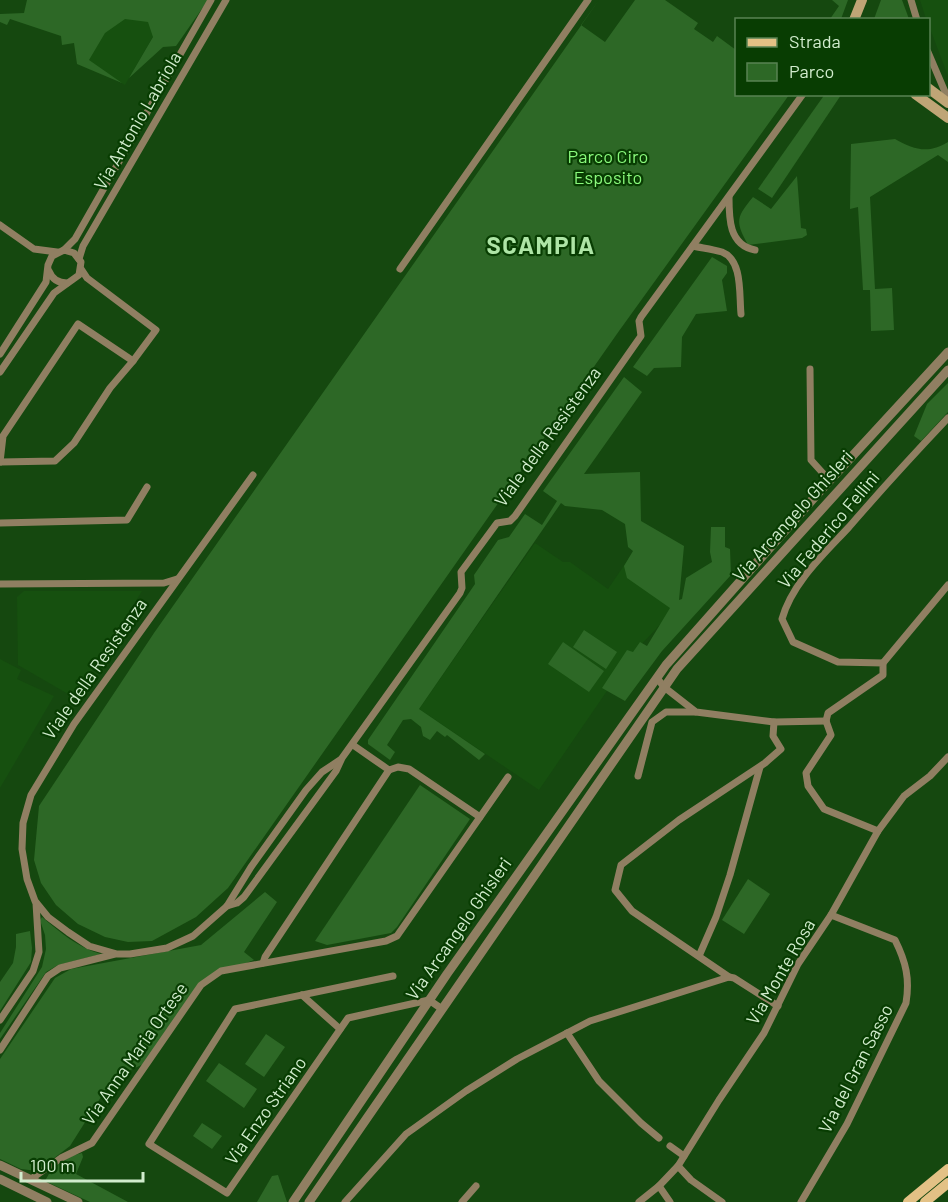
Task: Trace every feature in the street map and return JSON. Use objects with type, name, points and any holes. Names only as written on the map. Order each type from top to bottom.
[{"type":"main road","points":[[855,18],[862,0]]},
{"type":"main road","points":[[930,89],[948,101]]},
{"type":"main road","points":[[918,96],[948,118]]},
{"type":"main road","points":[[908,1202],[948,1169]]},
{"type":"main road","points":[[925,1202],[948,1183]]},
{"type":"street","name":"Via Antonio Labriola","points":[[60,251],[75,239],[211,0]]},
{"type":"street","name":"Via Antonio Labriola","points":[[80,259],[83,246],[226,0]]},
{"type":"street","points":[[400,269],[588,0]]},
{"type":"street","points":[[930,57],[948,101]]},
{"type":"street","name":"Viale della Resistenza","points":[[0,1050],[48,976],[60,968],[117,954],[167,948],[193,936],[227,906],[251,867],[306,790],[322,772],[342,758],[353,745],[460,592],[462,588],[460,573],[496,524],[510,521],[515,516],[641,336],[639,321],[641,317],[802,96]]},
{"type":"street","points":[[729,196],[729,217],[734,236],[739,244],[755,250]]},
{"type":"street","points":[[0,225],[38,250],[53,278],[58,282],[67,283]]},
{"type":"street","points":[[693,246],[724,252],[734,261],[741,314]]},
{"type":"street","points":[[38,250],[74,253],[80,259],[81,269],[87,279],[156,330],[133,361],[110,388],[74,443],[54,461],[0,462],[3,436],[78,324],[133,361]]},
{"type":"street","points":[[0,354],[42,290],[52,256],[60,251]]},
{"type":"street","points":[[75,279],[81,269]]},
{"type":"street","points":[[0,372],[54,293],[75,279],[87,279]]},
{"type":"street","name":"Via Arcangelo Ghisleri","points":[[293,1202],[429,1000],[657,678],[720,603],[948,352]]},
{"type":"street","name":"Via Arcangelo Ghisleri","points":[[810,369],[811,460],[830,481]]},
{"type":"street","name":"Via Arcangelo Ghisleri","points":[[309,1202],[664,687],[684,661],[948,370]]},
{"type":"street","name":"Via Federico Fellini","points":[[883,663],[838,662],[793,642],[782,619],[787,603],[812,569],[948,418]]},
{"type":"street","name":"Viale della Resistenza","points":[[0,1020],[33,970],[39,952],[35,900],[27,879],[22,849],[23,823],[31,795],[74,724],[253,475]]},
{"type":"street","points":[[0,523],[127,520],[147,487]]},
{"type":"street","points":[[0,584],[164,583],[177,579]]},
{"type":"street","points":[[878,831],[824,809],[808,786],[806,773],[831,735],[826,721],[828,713],[883,675],[883,663],[948,585]]},
{"type":"street","points":[[657,678],[664,687],[696,712]]},
{"type":"street","points":[[638,776],[652,722],[666,712],[696,712],[774,722],[826,721]]},
{"type":"street","points":[[774,722],[773,736],[781,749],[760,767],[679,820],[621,865],[615,890],[633,911],[778,1006]]},
{"type":"street","points":[[353,745],[389,770]]},
{"type":"street","name":"Via Monte Rosa","points":[[639,1202],[659,1186],[678,1166],[764,1032],[798,964],[831,915],[878,831],[904,796],[930,776],[948,757]]},
{"type":"street","name":"Viale della Resistenza","points":[[227,906],[237,903],[244,897],[336,771],[342,758]]},
{"type":"street","points":[[263,963],[389,770],[398,767],[409,769],[480,817]]},
{"type":"street","points":[[699,956],[716,917],[730,875],[760,767]]},
{"type":"street","name":"Via Anna Maria Ortese","points":[[31,1179],[61,1158],[92,1143],[201,985],[221,970],[386,941],[397,936],[508,777]]},
{"type":"street","name":"Viale della Resistenza","points":[[35,900],[48,917],[68,932],[89,945],[117,954]]},
{"type":"street","name":"Via del Gran Sasso","points":[[801,1202],[847,1124],[906,1002],[909,986],[908,971],[895,940],[831,915]]},
{"type":"street","points":[[302,995],[393,976]]},
{"type":"street","points":[[345,1202],[406,1134],[466,1091],[517,1059],[590,1021],[729,976]]},
{"type":"street","points":[[302,995],[340,1029]]},
{"type":"street","name":"Via Enzo Striano","points":[[302,995],[235,1009],[149,1144],[227,1193],[348,1018],[429,1000]]},
{"type":"street","points":[[429,1000],[442,1009]]},
{"type":"street","points":[[567,1034],[599,1081],[641,1123],[659,1137]]},
{"type":"street","points":[[670,1146],[684,1156]]},
{"type":"street","points":[[0,1165],[78,1202]]},
{"type":"street","points":[[678,1166],[691,1180],[722,1202]]},
{"type":"street","points":[[0,1179],[47,1202]]},
{"type":"street","points":[[462,1202],[476,1186]]},
{"type":"street","points":[[659,1186],[670,1202]]},
{"type":"shaded area","points":[[920,0],[948,0],[948,76],[930,29],[930,18],[926,18]]},
{"type":"shaded area","points":[[166,14],[125,85],[78,58],[110,15]]},
{"type":"shaded area","points":[[646,533],[676,608],[633,653],[539,790],[419,709],[535,543],[563,562],[570,562],[608,589]]},
{"type":"shaded area","points":[[24,591],[142,591],[75,698],[18,665],[17,597]]},
{"type":"shaded area","points":[[0,659],[21,670],[17,679],[54,696],[0,788]]},
{"type":"green space","points":[[27,0],[208,0],[176,46],[163,47],[129,78],[153,37],[148,22],[125,19],[105,33],[89,60],[122,83],[77,64],[74,43],[62,45],[61,36],[10,19],[7,25],[0,22],[0,14],[24,13]]},
{"type":"green space","name":"Parco Ciro Esposito","points":[[635,0],[665,0],[698,23],[694,29],[713,42],[717,36],[735,49],[735,96],[788,96],[619,331],[228,888],[196,917],[152,941],[128,942],[105,937],[78,924],[56,905],[41,883],[34,860],[39,806],[154,633],[581,25],[605,42]]},
{"type":"green space","points":[[832,0],[848,0],[841,18],[831,18],[839,6]]},
{"type":"green space","points":[[881,0],[902,0],[909,18],[874,18]]},
{"type":"green space","points":[[824,96],[840,96],[772,198],[758,189]]},
{"type":"green space","points":[[895,139],[921,149],[934,148],[948,142],[948,162],[938,155],[870,197],[875,289],[892,288],[894,330],[871,331],[870,290],[863,290],[858,207],[850,209],[851,144]]},
{"type":"green space","points":[[797,176],[801,228],[806,229],[807,235],[802,238],[748,245],[739,225],[747,204],[753,197],[771,209]]},
{"type":"green space","points":[[712,257],[727,266],[727,273],[722,280],[727,311],[696,314],[682,337],[681,367],[654,368],[647,376],[633,367]]},
{"type":"green space","points":[[624,377],[642,392],[584,474],[640,472],[641,521],[684,546],[679,600],[682,599],[686,578],[712,562],[711,527],[725,527],[725,547],[730,549],[731,575],[662,651],[625,701],[602,688],[627,650],[633,652],[640,642],[647,646],[670,608],[627,578],[624,566],[633,551],[628,547],[625,524],[602,510],[565,506],[561,503],[419,709],[485,754],[479,760],[447,735],[445,737],[437,731],[430,740],[423,736],[421,727],[411,719],[403,720],[387,745],[395,752],[390,760],[368,744],[368,740],[475,584],[474,575],[498,540],[509,537],[525,514],[542,525],[557,501],[543,491]]},
{"type":"green space","points":[[948,383],[948,412],[921,441],[914,436],[927,404]]},
{"type":"green space","points":[[584,630],[617,652],[606,669],[573,647]]},
{"type":"green space","points":[[563,642],[604,671],[589,692],[548,664]]},
{"type":"green space","points":[[420,785],[470,819],[391,933],[327,945],[315,941]]},
{"type":"green space","points":[[748,879],[770,894],[744,934],[722,920]]},
{"type":"green space","points":[[265,892],[277,902],[244,952],[254,960],[215,975],[188,1004],[148,1062],[113,1078],[70,1146],[37,1171],[21,1169],[0,1159],[0,1059],[55,978],[71,969],[201,945]]},
{"type":"green space","points":[[42,917],[77,944],[101,954],[58,965],[46,972],[0,1039],[0,1033],[42,967],[46,949],[45,935],[40,920]]},
{"type":"green space","points":[[30,931],[31,962],[0,1011],[0,982],[13,963],[16,934]]},
{"type":"green space","points":[[266,1034],[285,1047],[264,1077],[245,1064]]},
{"type":"green space","points":[[219,1063],[257,1089],[244,1108],[206,1081]]},
{"type":"green space","points":[[202,1123],[222,1136],[212,1149],[193,1136]]},
{"type":"green space","points":[[82,1153],[83,1157],[76,1174],[128,1202],[90,1202],[45,1181],[52,1169],[60,1162]]},
{"type":"green space","points":[[278,1175],[287,1202],[257,1202],[272,1176]]},
{"type":"district","name":"SCAMPIA","points":[[541,246]]}]
